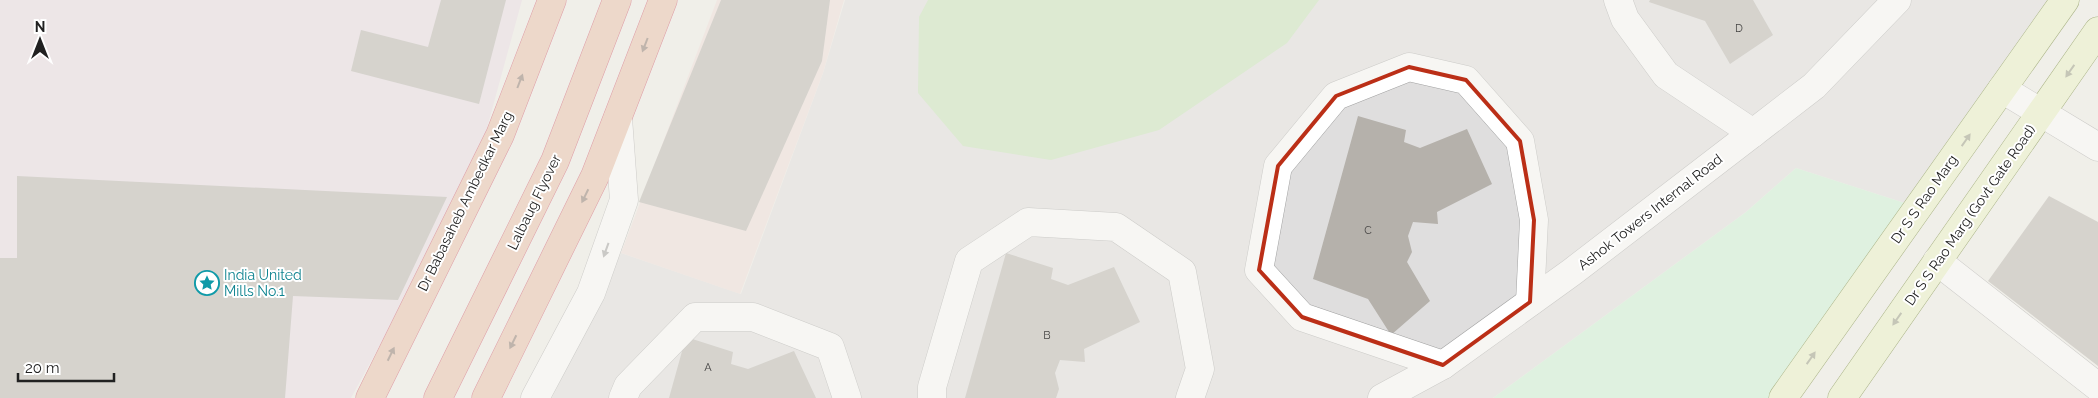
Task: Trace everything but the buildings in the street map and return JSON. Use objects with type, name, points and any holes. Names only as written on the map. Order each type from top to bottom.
[{"type":"highway","name":"Dr Babasaheb Ambedkar Marg","points":[[370,398],[500,135],[552,0]]},
{"type":"highway","name":"Lalbaug Flyover","points":[[438,398],[555,161],[617,0]]},
{"type":"highway","name":"Lalbaug Flyover","points":[[456,398],[570,166],[634,0]]},
{"type":"highway","points":[[486,398],[595,176],[663,0]]},
{"type":"main road","name":"Dr S S Rao Marg","points":[[1783,398],[2065,0]]},
{"type":"main road","name":"Dr S S Rao Marg (Govt Gate Road)","points":[[1842,398],[2098,32]]},
{"type":"street","points":[[1618,0],[1624,19],[1666,76],[1753,133]]},
{"type":"street","name":"Ashok Towers Internal Road","points":[[1382,398],[1443,365],[1530,302],[1814,86],[1897,0]]},
{"type":"street","points":[[1443,365],[1302,317],[1259,270],[1278,166],[1336,96],[1409,67],[1466,80],[1520,141],[1534,220],[1530,302]]},
{"type":"street","points":[[2002,89],[2098,147]]},
{"type":"street","points":[[535,398],[591,293],[624,200],[618,118]]},
{"type":"street","points":[[932,398],[932,387],[969,261],[1028,222],[1116,227],[1182,272],[1200,369],[1190,398]]},
{"type":"street","points":[[1937,261],[2098,387]]},
{"type":"street","points":[[624,398],[628,386],[695,317],[753,317],[830,347],[847,398]]},
{"type":"highlighted area","points":[[1409,67],[1466,80],[1520,141],[1534,220],[1530,302],[1443,365],[1302,317],[1259,270],[1278,166],[1336,96]]},
{"type":"shaded area","name":"India United Mills No.1","points":[[0,0],[522,0],[476,168],[351,398],[0,398]]},
{"type":"shaded area","points":[[717,0],[844,0],[823,73],[740,294],[621,253]]},
{"type":"shaded area","points":[[845,0],[2070,0],[1917,207],[1796,168],[1746,212],[1493,398],[552,398],[621,253],[741,294],[823,73]]},
{"type":"green space","points":[[928,0],[1319,0],[1287,43],[1159,130],[1051,160],[963,146],[918,93],[919,17]]},
{"type":"green space","points":[[1796,168],[1917,207],[1775,398],[1493,398],[1746,212]]},
{"type":"place","name":"India United Mills No.1","points":[[207,283]]}]
